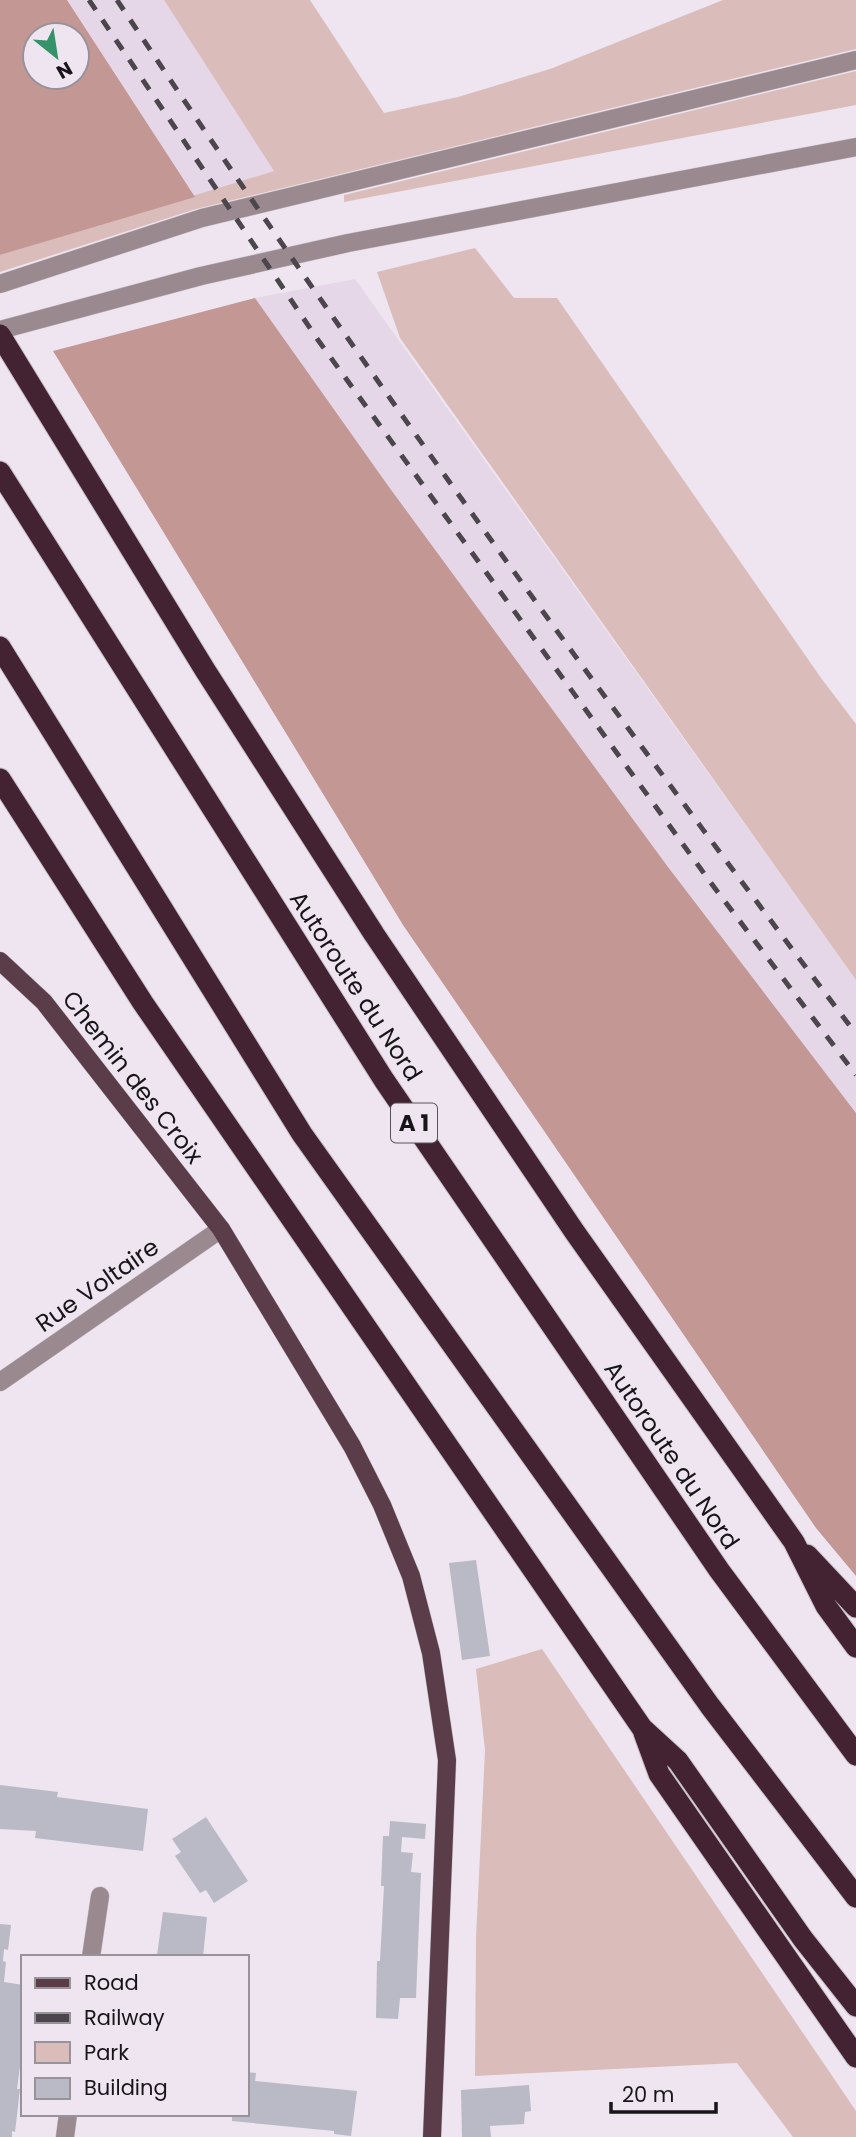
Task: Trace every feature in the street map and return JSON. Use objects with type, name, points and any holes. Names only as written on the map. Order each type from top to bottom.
[{"type":"highway","points":[[0,332],[40,403],[205,670],[374,934],[574,1231],[794,1542],[856,1607]]},
{"type":"highway","name":"Autoroute du Nord","points":[[0,472],[384,1080],[719,1570],[856,1755]]},
{"type":"highway","points":[[0,647],[302,1134],[710,1706],[856,1897]]},
{"type":"highway","points":[[0,779],[143,1003],[642,1728],[678,1761],[803,1939],[856,2006]]},
{"type":"highway","points":[[794,1542],[825,1606],[856,1647]]},
{"type":"highway","points":[[642,1728],[659,1774],[856,2057]]},
{"type":"main road","name":"Chemin des Croix","points":[[0,961],[44,1002],[221,1229],[352,1446],[382,1504],[411,1576],[431,1653],[447,1760],[432,2137]]},
{"type":"street","points":[[0,284],[202,218],[856,60]]},
{"type":"street","points":[[0,332],[201,276],[348,243],[856,147]]},
{"type":"street","name":"Rue Voltaire","points":[[0,1382],[221,1229]]},
{"type":"street","points":[[91,1955],[100,1896]]},
{"type":"street","points":[[65,2137],[68,2116]]},
{"type":"shaded area","points":[[0,0],[67,0],[81,21],[21,21],[21,91],[91,91],[91,37],[195,197],[0,255]]},
{"type":"shaded area","points":[[67,0],[164,0],[275,171],[195,197],[91,37],[91,21],[81,21]]},
{"type":"shaded area","points":[[355,279],[856,980],[856,1113],[668,867],[389,487],[255,298]]},
{"type":"shaded area","points":[[255,298],[389,487],[668,867],[856,1113],[856,1576],[816,1528],[403,925],[53,351]]},
{"type":"green space","points":[[164,0],[310,0],[384,113],[458,97],[550,69],[723,0],[856,0],[856,49],[196,209],[0,272],[0,255],[274,171]]},
{"type":"green space","points":[[856,71],[856,105],[344,202],[344,195]]},
{"type":"green space","points":[[475,248],[514,298],[557,298],[821,678],[856,724],[856,980],[400,338],[377,272]]},
{"type":"green space","points":[[542,1649],[856,2111],[856,2137],[793,2137],[737,2063],[475,2076],[476,1938],[485,1750],[476,1669]]},
{"type":"building","points":[[476,1560],[490,1656],[462,1660],[449,1563]]},
{"type":"building","points":[[0,1785],[58,1792],[57,1797],[148,1809],[143,1851],[35,1838],[36,1831],[0,1829]]},
{"type":"building","points":[[206,1817],[248,1881],[214,1903],[206,1890],[200,1893],[175,1856],[181,1852],[172,1839]]},
{"type":"building","points":[[390,1821],[426,1824],[425,1839],[402,1837],[401,1852],[413,1853],[411,1872],[421,1873],[416,1998],[400,1998],[398,2019],[376,2018],[377,1961],[380,1961],[384,1886],[381,1886],[383,1836],[389,1836]]},
{"type":"building","points":[[163,1912],[207,1917],[203,1955],[157,1955]]},
{"type":"building","points":[[0,1924],[11,1925],[8,1950],[4,1949],[4,1982],[21,1985],[21,2059],[15,2132],[12,2131],[12,2137],[0,2137]]},
{"type":"building","points":[[248,2072],[256,2073],[255,2081],[357,2091],[351,2136],[334,2134],[334,2131],[232,2121],[232,2116],[248,2116]]},
{"type":"building","points":[[529,2085],[531,2111],[525,2112],[524,2124],[490,2126],[491,2137],[462,2137],[461,2090]]},
{"type":"railway","points":[[89,0],[318,340],[711,883],[856,1075]]},
{"type":"railway","points":[[117,0],[386,393],[572,651],[856,1034]]}]
